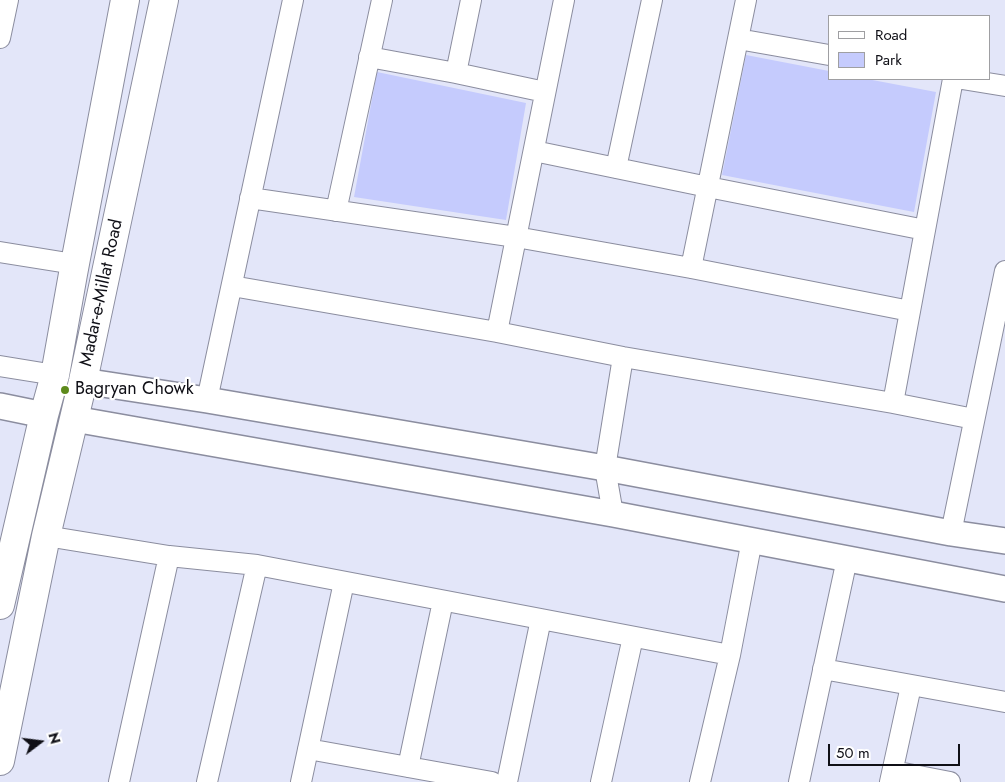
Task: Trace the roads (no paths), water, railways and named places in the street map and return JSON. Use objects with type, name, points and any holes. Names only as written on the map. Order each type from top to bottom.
[{"type":"main road","name":"Madar-e-Millat Road","points":[[0,605],[55,375],[74,264],[125,0]]},
{"type":"main road","name":"Madar-e-Millat Road","points":[[0,761],[46,536],[83,381],[164,0]]},
{"type":"street","points":[[0,38],[8,0]]},
{"type":"street","points":[[206,400],[293,0]]},
{"type":"street","points":[[336,211],[382,0]]},
{"type":"street","points":[[456,73],[471,0]]},
{"type":"street","points":[[497,332],[564,0]]},
{"type":"street","points":[[616,168],[652,0]]},
{"type":"street","points":[[691,268],[746,0]]},
{"type":"street","points":[[738,40],[828,56]]},
{"type":"street","points":[[369,57],[546,92]]},
{"type":"street","points":[[893,403],[953,80]]},
{"type":"street","points":[[968,80],[1005,86]]},
{"type":"street","points":[[534,151],[925,230]]},
{"type":"street","points":[[250,198],[516,237],[691,268],[910,311]]},
{"type":"street","points":[[0,252],[74,264]]},
{"type":"street","points":[[951,533],[1005,271]]},
{"type":"street","points":[[232,286],[974,419]]},
{"type":"street","points":[[613,514],[605,468],[623,357]]},
{"type":"street","points":[[0,366],[55,375]]},
{"type":"street","points":[[83,381],[605,468],[951,533],[1005,541]]},
{"type":"street","points":[[0,406],[44,415]]},
{"type":"street","points":[[74,418],[613,514],[1005,589]]},
{"type":"street","points":[[46,536],[169,556],[257,565],[730,656]]},
{"type":"street","points":[[700,782],[730,656],[752,540]]},
{"type":"street","points":[[119,782],[169,556]]},
{"type":"street","points":[[799,782],[847,559]]},
{"type":"street","points":[[207,782],[257,565]]},
{"type":"street","points":[[301,782],[344,582]]},
{"type":"street","points":[[408,767],[443,601]]},
{"type":"street","points":[[0,612],[29,618]]},
{"type":"street","points":[[506,782],[541,620]]},
{"type":"street","points":[[601,782],[633,637]]},
{"type":"street","points":[[823,669],[1005,702]]},
{"type":"street","points":[[911,686],[892,776],[950,782]]},
{"type":"street","points":[[308,749],[492,782]]},
{"type":"place","name":"Bagryan Chowk","points":[[65,390]]}]
